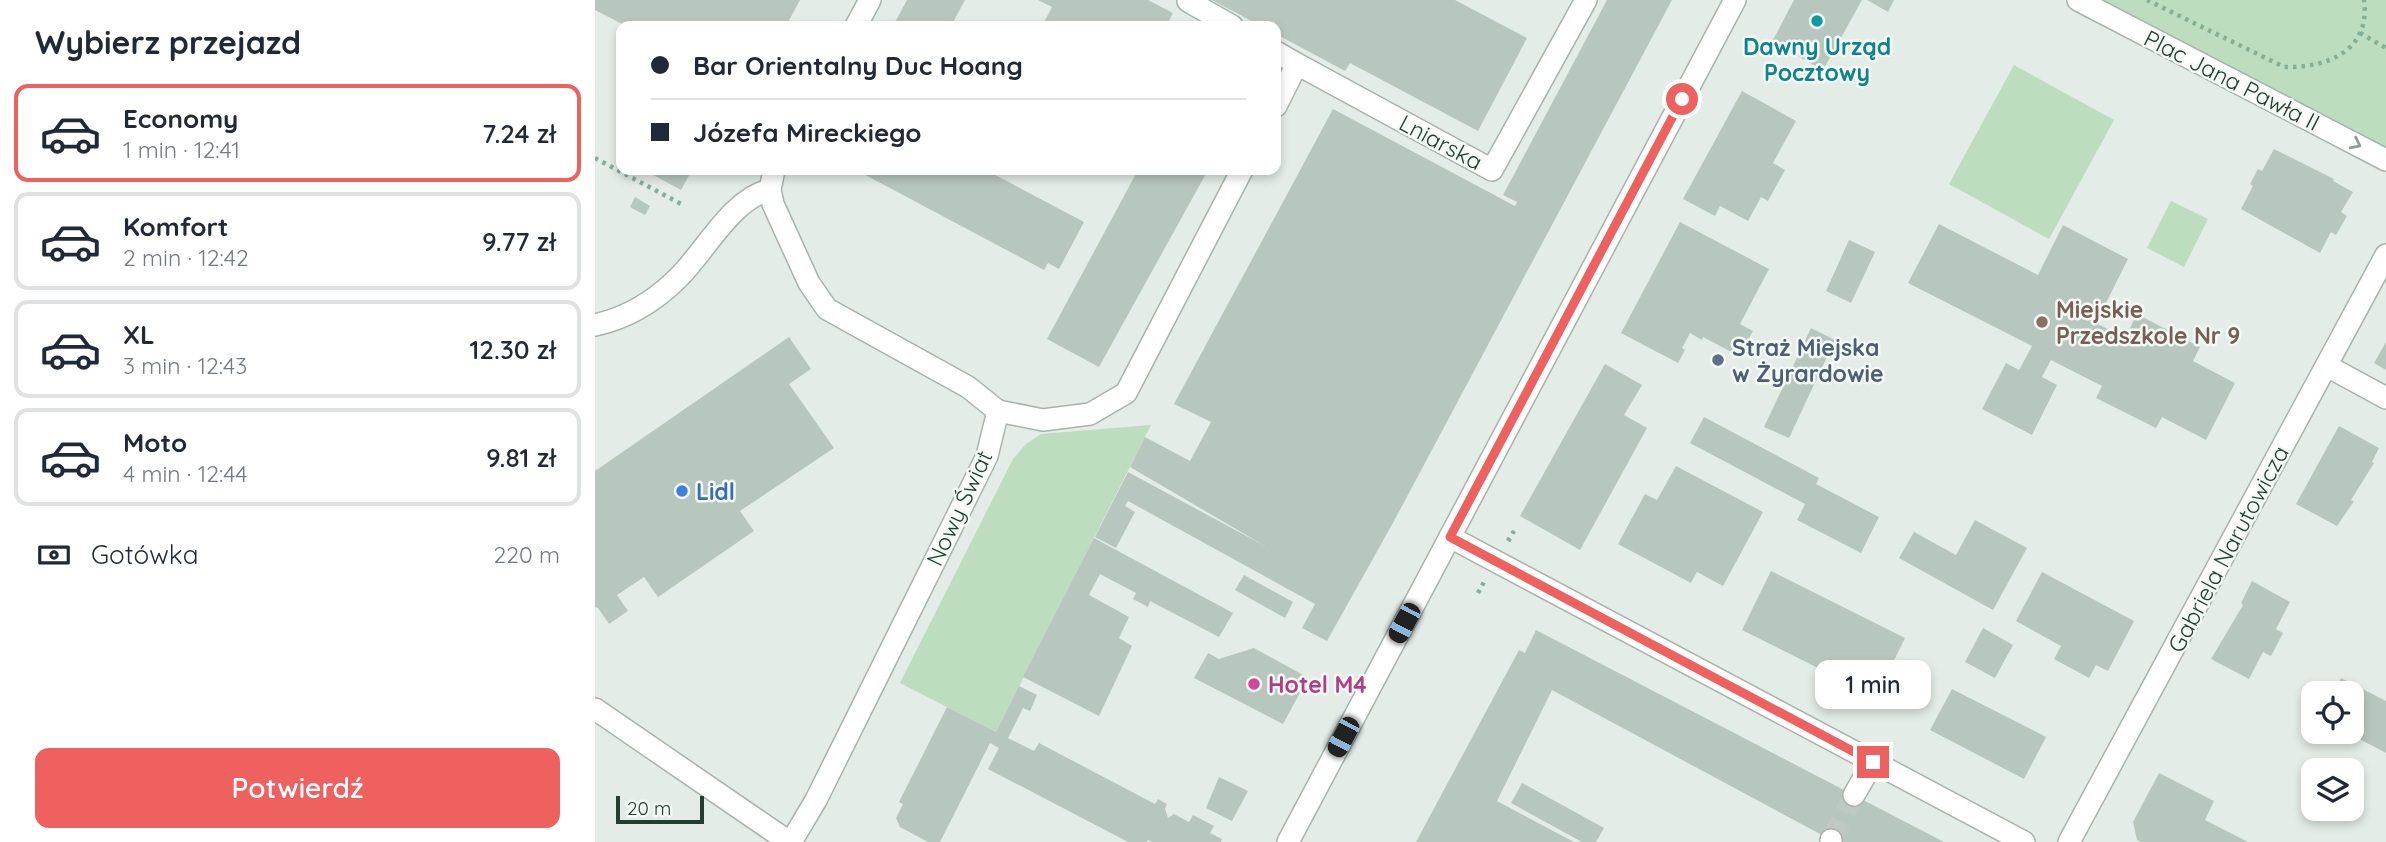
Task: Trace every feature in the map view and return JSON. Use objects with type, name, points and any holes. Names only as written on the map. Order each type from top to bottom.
[{"type":"street","points":[[859,21],[870,0]]},
{"type":"street","name":"Lniarska","points":[[1297,64],[1492,170],[1586,0]]},
{"type":"street","points":[[1288,842],[1735,0]]},
{"type":"street","name":"Plac Jana Pawła II","points":[[2078,0],[2386,160]]},
{"type":"street","points":[[1188,1],[1223,21]]},
{"type":"street","points":[[1281,55],[1297,64],[1281,96]]},
{"type":"street","points":[[772,180],[773,204],[809,283],[827,309],[968,387],[998,411],[1043,420],[1090,414],[1126,393],[1239,175]]},
{"type":"street","points":[[595,325],[642,308],[679,278],[750,197],[772,180]]},
{"type":"street","name":"Gabriela Narutowicza","points":[[2069,842],[2386,255]]},
{"type":"street","points":[[2327,366],[2386,398]]},
{"type":"street","name":"Nowy Świat","points":[[790,842],[816,800],[987,456],[998,411]]},
{"type":"street","points":[[1450,537],[2024,842]]},
{"type":"street","points":[[595,709],[790,842]]},
{"type":"street","points":[[1854,795],[1873,762]]},
{"type":"path","points":[[2147,0],[2284,67],[2303,68],[2333,61],[2353,44],[2365,20],[2364,0]]},
{"type":"path","points":[[2360,33],[2386,48]]},
{"type":"path","points":[[595,158],[616,169]]},
{"type":"path","points":[[627,175],[685,206]]},
{"type":"green space","points":[[2102,0],[2386,0],[2386,149]]},
{"type":"green space","points":[[2014,65],[2114,120],[2049,239],[1949,184]]},
{"type":"green space","points":[[2171,201],[2208,219],[2184,267],[2147,248]]},
{"type":"green space","points":[[1151,425],[996,732],[900,683],[1013,459],[1026,444],[1041,434]]},
{"type":"building","points":[[595,0],[800,0],[789,21],[616,21],[595,10]]},
{"type":"building","points":[[907,0],[965,0],[954,21],[896,21]]},
{"type":"building","points":[[1038,0],[1148,0],[1173,13],[1169,21],[1045,21],[1052,7]]},
{"type":"building","points":[[1212,0],[1455,0],[1527,38],[1478,131],[1350,63],[1345,71],[1281,37],[1281,21],[1252,21]]},
{"type":"building","points":[[1607,0],[1672,0],[1394,521],[1327,641],[1302,628],[1315,604],[1128,501],[1125,506],[1135,512],[1116,548],[1095,537],[1128,472],[1265,546],[1130,467],[1145,437],[1190,461],[1211,422],[1174,404],[1333,109],[1515,206],[1517,202],[1503,195]]},
{"type":"building","name":"Dawny Urząd Pocztowy","points":[[1794,0],[1862,0],[1823,70],[1772,42]]},
{"type":"building","name":"Dawny Urząd Pocztowy","points":[[1867,0],[1894,0],[1888,12]]},
{"type":"building","points":[[1742,91],[1796,121],[1773,163],[1785,170],[1768,201],[1761,197],[1748,221],[1720,206],[1715,216],[1683,199]]},
{"type":"building","points":[[2274,149],[2334,179],[2333,181],[2353,192],[2341,212],[2347,216],[2336,235],[2331,232],[2320,253],[2241,209],[2258,169],[2262,171]]},
{"type":"building","points":[[653,175],[689,175],[681,190]]},
{"type":"building","points":[[865,175],[995,175],[1084,222],[1059,269],[1048,263],[1044,270]]},
{"type":"building","points":[[1135,175],[1205,175],[1099,367],[1047,339]]},
{"type":"building","points":[[635,197],[650,206],[645,215],[630,207]]},
{"type":"building","points":[[1680,222],[1769,269],[1740,324],[1753,331],[1739,356],[1690,333],[1678,363],[1621,333]]},
{"type":"building","points":[[1939,224],[2038,275],[2063,225],[2128,259],[2096,323],[2125,338],[2137,314],[2200,347],[2193,361],[2235,383],[2206,440],[2162,417],[2156,428],[2096,398],[2102,386],[2051,360],[2042,377],[2057,385],[2032,435],[1982,409],[2006,363],[2019,370],[2032,346],[1908,283]]},
{"type":"building","points":[[1849,240],[1875,252],[1851,303],[1826,291]]},
{"type":"building","points":[[1811,328],[1835,340],[1789,438],[1764,427]]},
{"type":"building","name":"Lidl","points":[[789,337],[811,369],[789,384],[834,448],[740,511],[754,531],[658,597],[644,577],[617,595],[628,611],[609,624],[595,607],[595,471]]},
{"type":"building","points":[[2386,342],[2386,370],[2374,363]]},
{"type":"building","points":[[1605,364],[1642,385],[1624,415],[1647,428],[1580,550],[1520,516]]},
{"type":"building","points":[[1704,417],[1819,478],[1816,484],[1879,517],[1861,553],[1797,520],[1805,504],[1690,443]]},
{"type":"building","points":[[2339,426],[2379,448],[2372,462],[2374,463],[2351,500],[2354,501],[2337,526],[2296,504]]},
{"type":"building","points":[[1676,466],[1763,512],[1723,586],[1697,572],[1691,583],[1618,544],[1645,494],[1657,500]]},
{"type":"building","points":[[1975,520],[2027,548],[1993,610],[1899,558],[1914,532],[1956,555]]},
{"type":"building","points":[[1094,538],[1233,613],[1219,637],[1150,601],[1148,607],[1133,599],[1136,593],[1100,574],[1089,595],[1129,617],[1119,638],[1132,646],[1099,716],[1023,677]]},
{"type":"building","points":[[1771,571],[1905,638],[1876,697],[1742,630]]},
{"type":"building","points":[[2042,572],[2134,621],[2108,671],[2096,665],[2089,678],[2054,659],[2061,646],[2016,621]]},
{"type":"building","points":[[1244,575],[1293,602],[1285,618],[1235,590]]},
{"type":"building","points":[[2252,581],[2290,602],[2276,629],[2283,633],[2271,656],[2263,652],[2249,679],[2211,659],[2243,605],[2241,603]]},
{"type":"building","points":[[1983,628],[2013,645],[1995,678],[1965,662]]},
{"type":"building","points":[[1536,630],[1944,842],[1835,842],[1552,690],[1497,801],[1574,842],[1416,842],[1519,650],[1525,653]]},
{"type":"building","name":"Hotel M4","points":[[1254,648],[1305,676],[1299,690],[1301,691],[1283,724],[1194,678],[1208,653],[1219,659]]},
{"type":"building","points":[[1019,686],[1037,695],[1030,711],[1023,708],[1008,738],[1034,751],[1039,743],[1155,804],[1158,799],[1167,804],[1165,809],[1168,818],[1174,814],[1189,822],[1193,815],[1214,826],[1210,833],[1222,839],[1221,842],[1128,842],[988,769],[999,748],[990,743],[940,842],[928,842],[900,827],[896,818],[903,804],[899,802],[947,707],[996,732]]},
{"type":"building","points":[[1952,689],[2046,737],[2024,779],[1930,730]]},
{"type":"building","points":[[2364,690],[2386,701],[2386,753],[2364,741]]},
{"type":"building","points":[[2159,773],[2214,801],[2205,820],[2248,842],[2137,840],[2133,822]]},
{"type":"building","points":[[1219,777],[1248,791],[1232,821],[1206,808]]},
{"type":"building","points":[[1522,783],[1604,828],[1596,842],[1582,842],[1511,803]]},
{"type":"tunnel","points":[[1831,840],[1854,795]]},
{"type":"place","name":"Dawny Urząd Pocztowy","points":[[1817,21]]},
{"type":"place","name":"Miejskie Przedszkole Nr 9","points":[[2042,322]]},
{"type":"place","name":"Straż Miejska w Żyrardowie","points":[[1718,360]]},
{"type":"place","name":"Lidl","points":[[682,491]]},
{"type":"place","name":"Hotel M4","points":[[1254,684]]},
{"type":"route","points":[[1682,99],[1450,537],[1873,762]]}]
